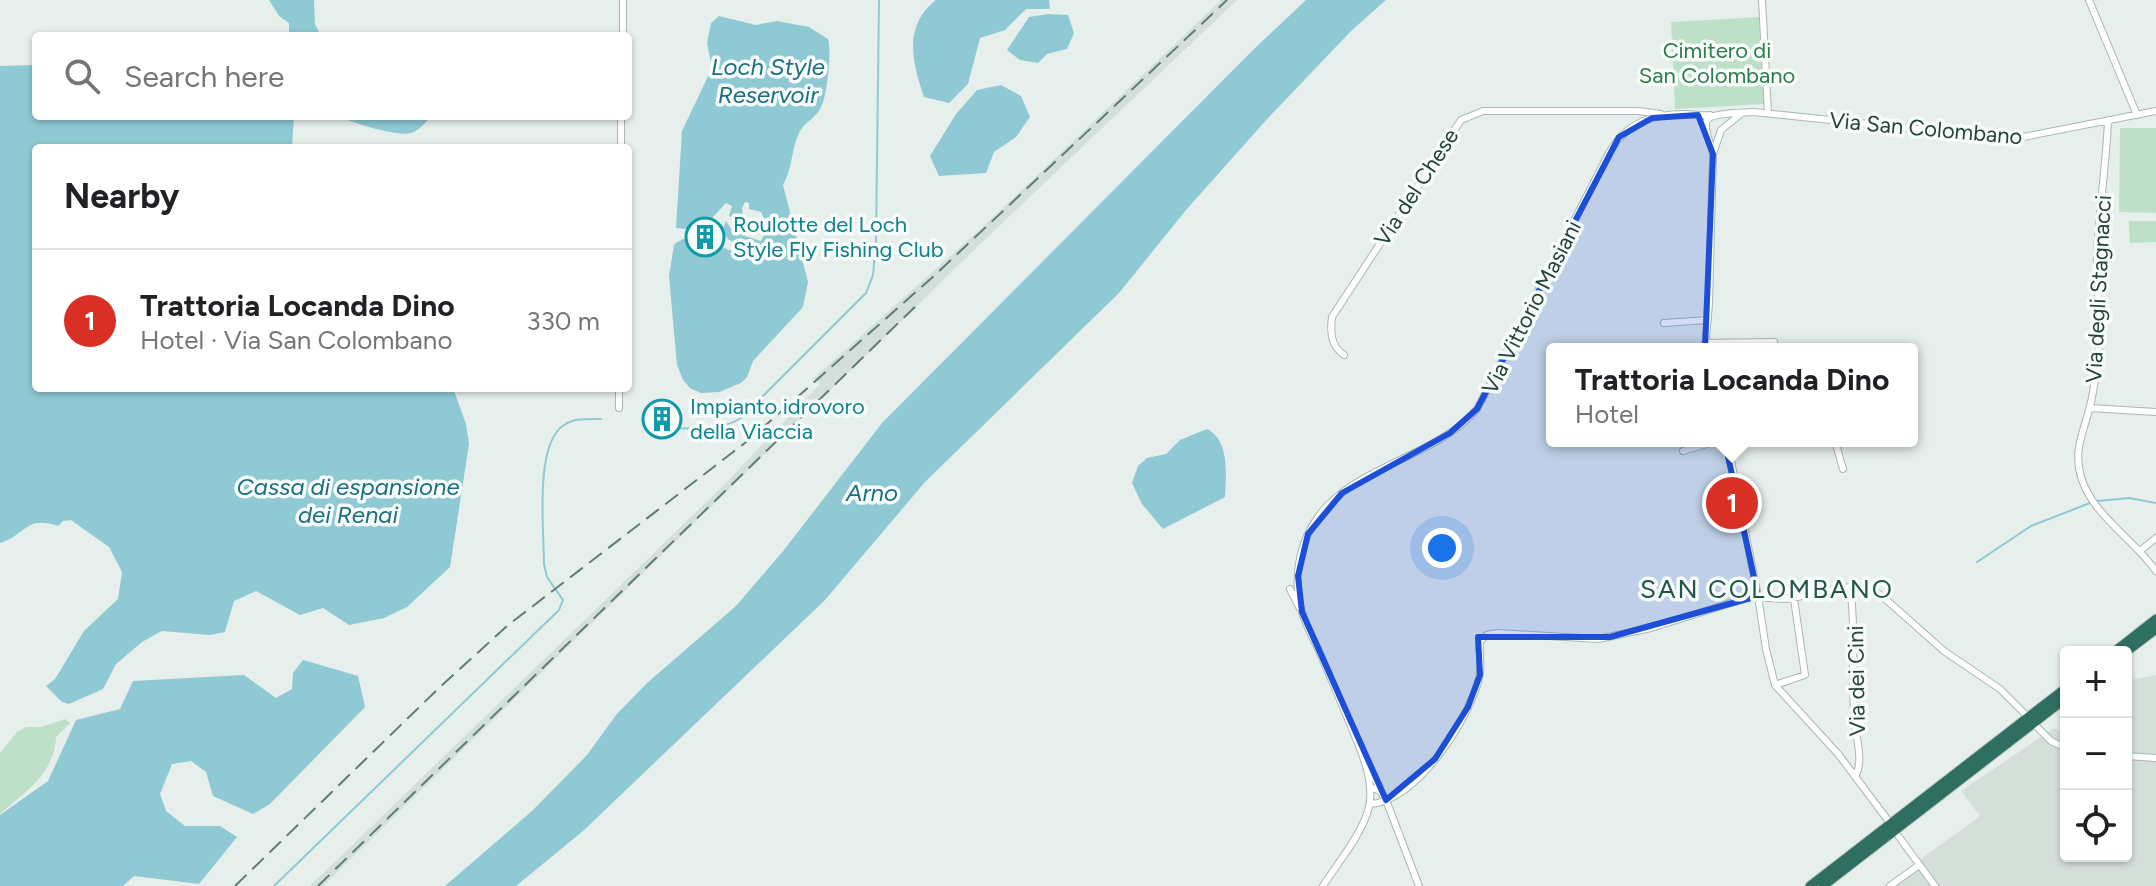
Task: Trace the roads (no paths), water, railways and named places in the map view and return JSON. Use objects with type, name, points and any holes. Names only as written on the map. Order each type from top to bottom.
[{"type":"highway","points":[[2122,646],[2156,619]]},
{"type":"highway","points":[[2132,647],[2156,629]]},
{"type":"highway","points":[[1810,886],[2060,693]]},
{"type":"highway","points":[[1823,886],[2060,703]]},
{"type":"street","points":[[623,0],[623,32]]},
{"type":"street","points":[[1762,0],[1768,113]]},
{"type":"street","points":[[2089,0],[2137,115]]},
{"type":"street","name":"Via del Chese","points":[[1344,355],[1331,336],[1332,317],[1461,120],[1483,111],[1643,111],[1665,115],[1714,115]]},
{"type":"street","points":[[1625,111],[1640,122],[1643,111]]},
{"type":"street","name":"Via San Colombano","points":[[1714,115],[1768,113],[2013,139],[2156,111]]},
{"type":"street","points":[[1699,116],[1713,133],[1742,113]]},
{"type":"street","name":"Via del Chese","points":[[1640,122],[1665,115]]},
{"type":"street","points":[[1705,343],[1713,154],[1706,121],[1714,115],[1723,120],[1713,154]]},
{"type":"street","points":[[621,120],[621,144]]},
{"type":"street","name":"Via degli Stagnacci","points":[[2108,121],[2097,252],[2101,313],[2099,348],[2090,408],[2078,445],[2082,478],[2096,506],[2141,550],[2156,571]]},
{"type":"street","name":"Via Vittorio Masiani","points":[[1370,804],[1370,787],[1362,753],[1302,612],[1300,561],[1314,523],[1342,493],[1450,433],[1477,409],[1609,153],[1619,137],[1640,122]]},
{"type":"street","points":[[1664,323],[1708,320]]},
{"type":"street","points":[[1757,343],[1774,342]]},
{"type":"street","points":[[619,392],[619,408]]},
{"type":"street","points":[[2090,408],[2156,412]]},
{"type":"street","points":[[1683,451],[1697,447]]},
{"type":"street","points":[[1728,447],[1775,685],[1856,775],[1887,819]]},
{"type":"street","points":[[1837,447],[1843,469]]},
{"type":"street","points":[[2141,550],[2156,538]]},
{"type":"street","points":[[1323,886],[1370,804],[1409,786],[1435,759],[1454,730],[1476,688],[1480,675],[1480,641],[1487,635],[1610,637],[1651,628],[1745,598],[1794,599],[1860,586],[1874,589],[1944,651],[2000,689],[2025,714]]},
{"type":"street","name":"Via dei Cini","points":[[1850,587],[1855,616],[1853,706],[1859,765],[1856,775]]},
{"type":"street","points":[[1290,589],[1302,612]]},
{"type":"street","points":[[1775,685],[1805,675],[1794,599]]},
{"type":"street","points":[[2036,726],[2060,745]]},
{"type":"street","points":[[1362,753],[1407,847],[1419,886]]},
{"type":"street","points":[[2132,756],[2156,758]]},
{"type":"street","points":[[1370,787],[1378,789],[1384,797]]},
{"type":"street","points":[[1899,837],[1935,886]]},
{"type":"street","points":[[1890,886],[1919,865]]},
{"type":"water","points":[[269,0],[314,0],[315,24],[319,32],[289,32],[289,23],[279,16]]},
{"type":"water","points":[[936,0],[1049,0],[1050,9],[1026,9],[1005,30],[980,38],[968,84],[949,103],[924,97],[914,58],[913,45],[919,21]]},
{"type":"water","name":"Arno","points":[[1306,0],[1386,0],[1351,31],[1268,118],[1186,210],[1119,293],[925,482],[825,600],[583,831],[516,886],[445,886],[532,811],[587,755],[616,715],[646,684],[736,606],[784,550],[882,423]]},
{"type":"water","points":[[1068,15],[1074,33],[1067,49],[1047,54],[1038,63],[1020,60],[1007,50],[1029,17]]},
{"type":"water","name":"Loch Style Reservoir","points":[[719,16],[756,25],[777,21],[809,27],[828,39],[829,63],[823,101],[817,114],[800,131],[783,185],[808,282],[803,307],[753,361],[741,383],[719,392],[701,393],[683,380],[677,365],[669,276],[674,245],[688,238],[735,252],[739,244],[729,240],[722,231],[726,221],[731,229],[736,230],[738,223],[744,225],[742,235],[761,241],[764,235],[756,227],[759,223],[767,225],[761,212],[749,209],[749,203],[745,202],[742,208],[744,223],[729,216],[732,206],[726,203],[701,230],[676,228],[682,131],[712,68],[707,43],[711,23]]},
{"type":"water","name":"Cassa di espansione dei Renai","points":[[32,65],[32,120],[294,120],[292,144],[32,144],[32,392],[454,392],[466,424],[469,444],[450,567],[407,607],[384,618],[349,625],[323,608],[300,615],[256,591],[234,601],[225,632],[210,635],[162,631],[142,642],[116,664],[103,689],[69,704],[62,702],[46,686],[55,679],[84,631],[118,599],[122,572],[109,547],[71,520],[63,521],[58,526],[33,524],[0,543],[0,66]]},
{"type":"water","points":[[1001,85],[1021,96],[1030,117],[1016,137],[994,152],[986,173],[939,176],[930,156],[956,114],[977,90]]},
{"type":"water","points":[[349,120],[427,120],[417,130],[405,134]]},
{"type":"water","points":[[1207,429],[1220,441],[1223,450],[1225,497],[1163,529],[1142,504],[1132,483],[1138,466],[1147,458],[1166,454],[1180,440]]},
{"type":"water","points":[[303,660],[358,676],[365,707],[270,804],[253,814],[213,796],[206,772],[191,761],[172,764],[160,794],[166,811],[185,826],[220,826],[237,837],[199,884],[134,876],[123,886],[0,886],[0,815],[48,781],[76,720],[120,709],[133,681],[244,675],[276,698],[292,689],[293,673]]},
{"type":"waterway","points":[[668,428],[715,427],[741,418],[866,293],[873,275],[876,241],[879,0]]},
{"type":"waterway","points":[[274,886],[559,610],[563,600],[547,577],[544,564],[542,511],[548,450],[564,425],[577,420],[601,419]]},
{"type":"waterway","points":[[644,420],[657,427]]},
{"type":"waterway","points":[[2098,501],[2129,498],[2156,503]]},
{"type":"waterway","points":[[1977,562],[2031,526],[2090,503]]},
{"type":"railway","points":[[235,886],[507,626],[750,439],[935,275],[1227,0]]},
{"type":"railway","points":[[318,886],[921,301]]},
{"type":"place","name":"Roulotte del Loch Style Fly Fishing Club","points":[[705,237]]},
{"type":"place","name":"Impianto idrovoro della Viaccia","points":[[662,419]]},
{"type":"place","name":"Trattoria Locanda Dino","points":[[1732,503]]},
{"type":"district","name":"SAN COLOMBANO","points":[[1767,589]]},
{"type":"park label","name":"Cimitero di San Colombano","points":[[1717,62]]}]
